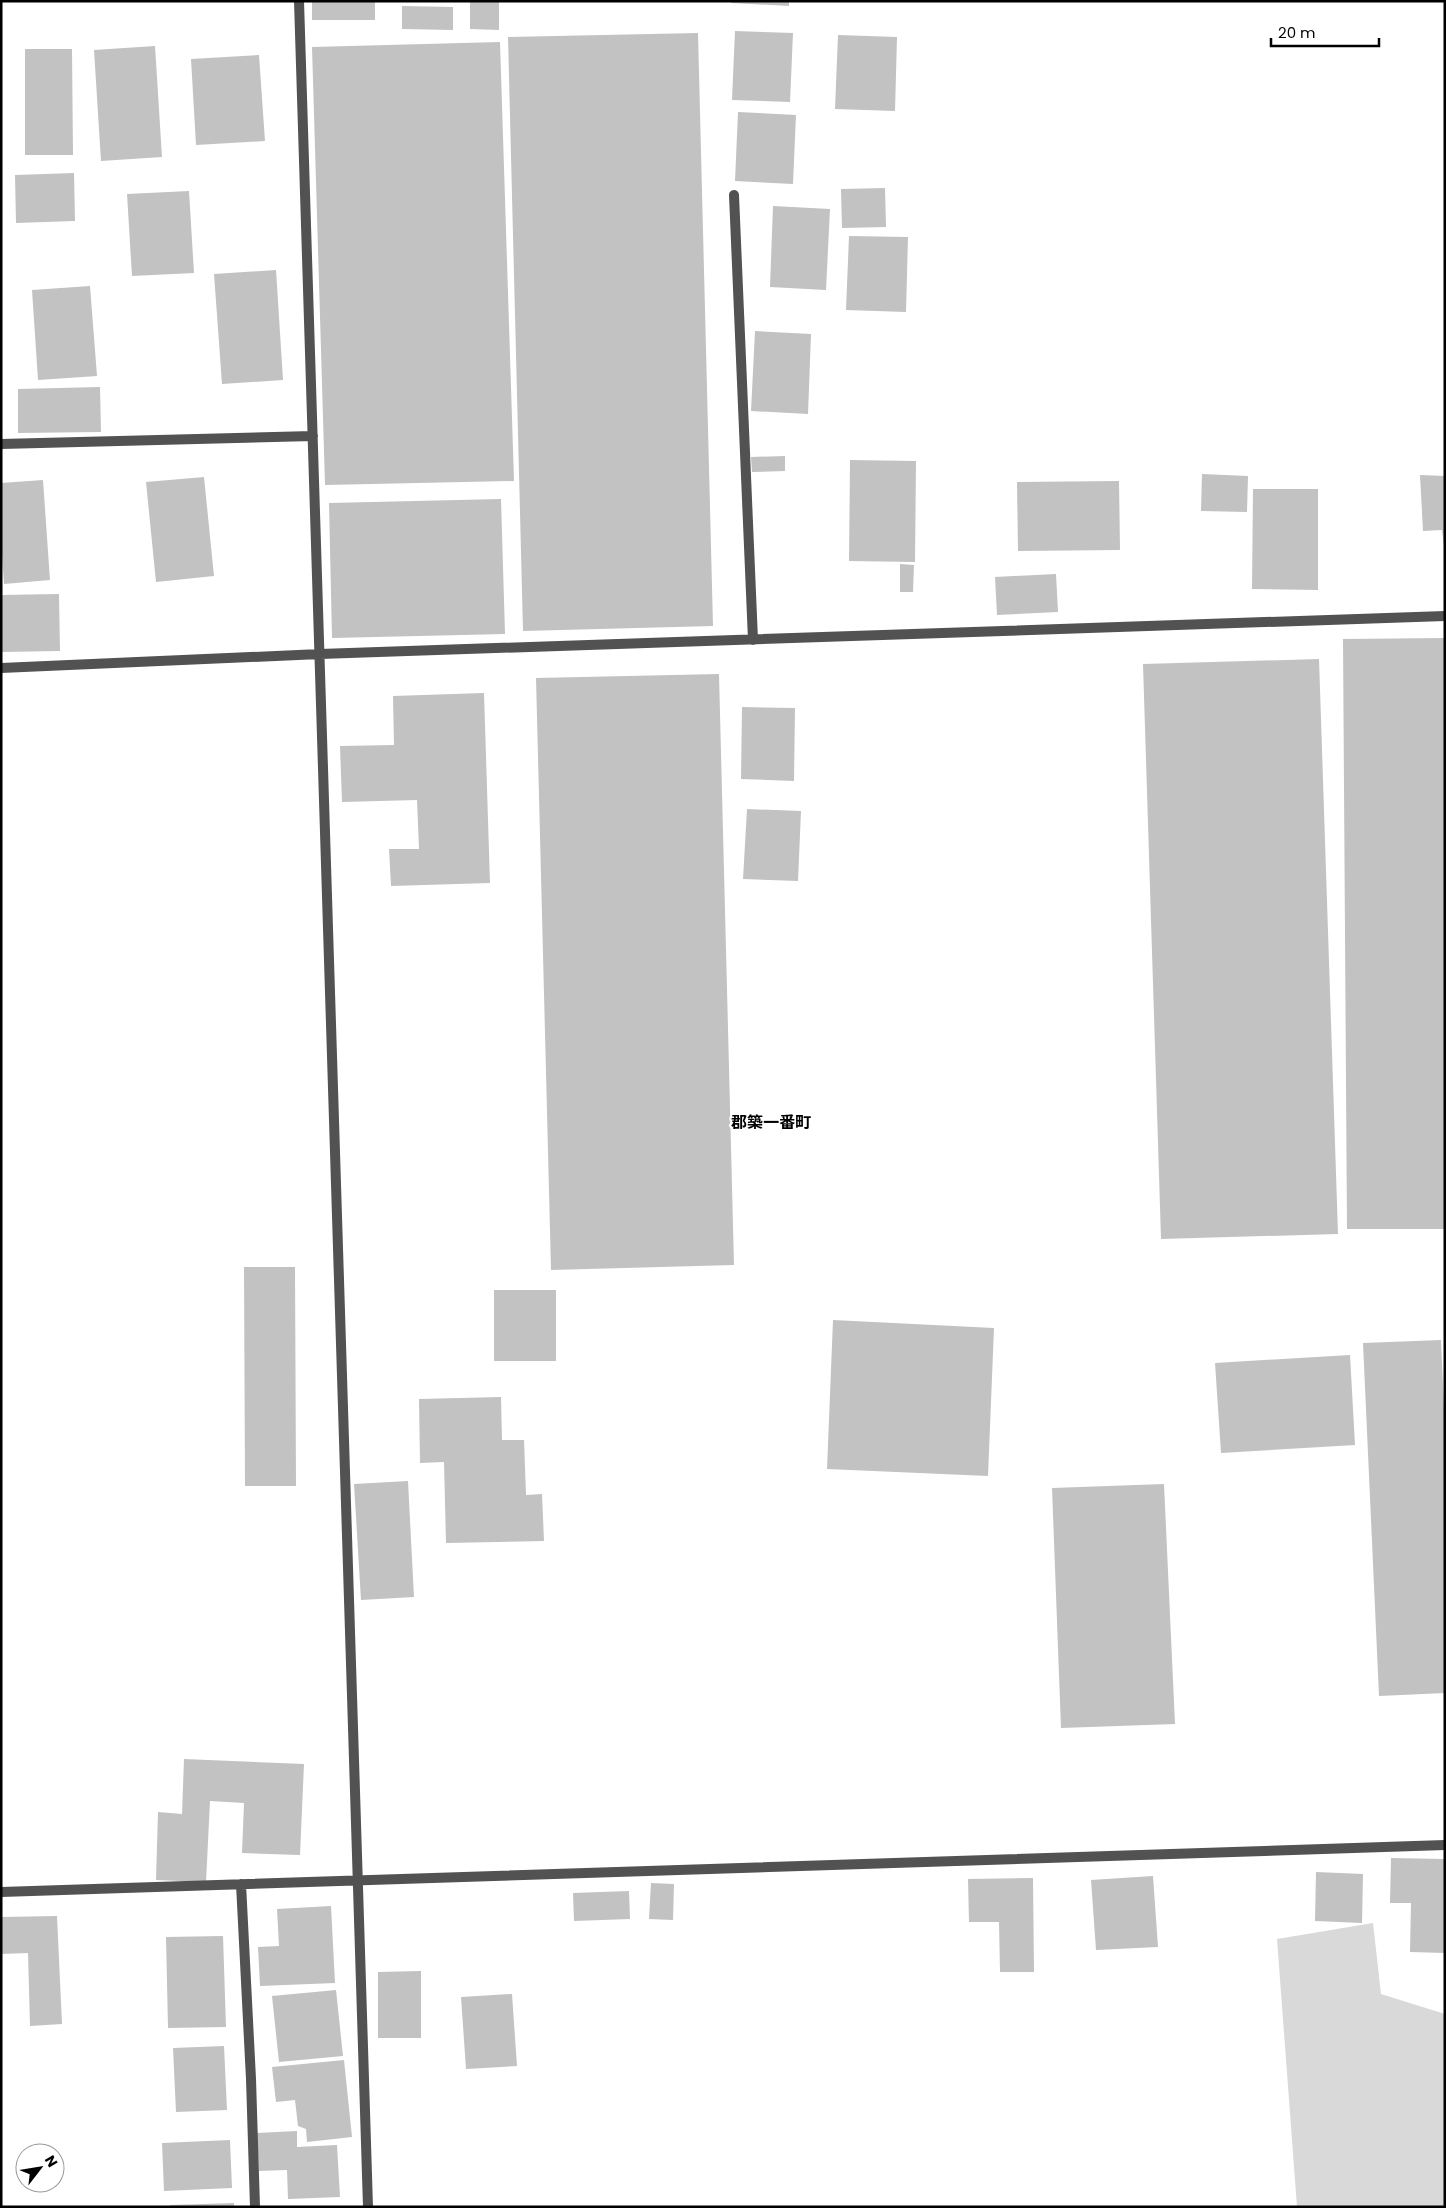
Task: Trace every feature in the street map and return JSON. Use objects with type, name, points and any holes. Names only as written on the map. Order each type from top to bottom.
[{"type":"street","points":[[299,1],[368,2207]]},
{"type":"street","points":[[734,195],[753,640]]},
{"type":"street","points":[[1,444],[313,436]]},
{"type":"street","points":[[1,668],[320,654],[1445,616]]},
{"type":"street","points":[[1,1892],[1445,1845]]},
{"type":"street","points":[[241,1884],[251,2079],[254,2207]]},
{"type":"shaded area","points":[[1373,1923],[1381,1994],[1445,2014],[1445,2207],[1297,2207],[1277,1939]]},
{"type":"building","points":[[312,1],[375,1],[375,20],[312,20]]},
{"type":"building","points":[[470,1],[499,1],[499,30],[470,29]]},
{"type":"building","points":[[731,1],[789,1],[789,6],[731,3]]},
{"type":"building","points":[[402,6],[453,7],[453,30],[402,29]]},
{"type":"building","points":[[735,31],[793,33],[790,102],[732,100]]},
{"type":"building","points":[[698,33],[713,626],[523,631],[508,37]]},
{"type":"building","points":[[838,35],[897,37],[895,111],[835,109]]},
{"type":"building","points":[[500,42],[514,481],[325,485],[312,47]]},
{"type":"building","points":[[155,46],[162,157],[101,161],[94,50]]},
{"type":"building","points":[[25,49],[72,49],[73,155],[25,155]]},
{"type":"building","points":[[259,55],[265,141],[196,145],[191,59]]},
{"type":"building","points":[[738,112],[796,115],[793,184],[735,181]]},
{"type":"building","points":[[74,173],[75,221],[16,223],[15,175]]},
{"type":"building","points":[[885,188],[886,227],[842,228],[841,189]]},
{"type":"building","points":[[189,191],[194,273],[132,276],[127,194]]},
{"type":"building","points":[[773,206],[830,209],[826,290],[770,287]]},
{"type":"building","points":[[849,236],[908,237],[906,312],[846,310]]},
{"type":"building","points":[[276,270],[283,380],[222,384],[214,274]]},
{"type":"building","points":[[90,286],[97,376],[38,380],[32,290]]},
{"type":"building","points":[[755,331],[811,334],[808,414],[751,411]]},
{"type":"building","points":[[100,387],[101,432],[18,433],[18,389]]},
{"type":"building","points":[[785,456],[785,471],[752,472],[751,457]]},
{"type":"building","points":[[850,460],[916,461],[915,562],[849,561]]},
{"type":"building","points":[[1202,474],[1248,476],[1247,512],[1201,511]]},
{"type":"building","points":[[1420,475],[1445,476],[1445,553],[1442,530],[1423,531]]},
{"type":"building","points":[[204,477],[214,576],[156,582],[146,482]]},
{"type":"building","points":[[43,480],[50,580],[4,584],[1,539],[1,483]]},
{"type":"building","points":[[1119,481],[1120,550],[1018,551],[1017,482]]},
{"type":"building","points":[[1253,489],[1318,489],[1318,590],[1252,589]]},
{"type":"building","points":[[501,499],[505,634],[332,638],[329,503]]},
{"type":"building","points":[[900,564],[914,565],[913,592],[900,592]]},
{"type":"building","points":[[1056,574],[1058,612],[997,615],[995,577]]},
{"type":"building","points":[[59,594],[60,651],[1,652],[1,595]]},
{"type":"building","points":[[1445,638],[1445,1229],[1347,1229],[1343,639]]},
{"type":"building","points":[[1319,659],[1338,1234],[1161,1239],[1143,664]]},
{"type":"building","points":[[719,674],[734,1265],[551,1270],[536,678]]},
{"type":"building","points":[[484,693],[490,883],[391,886],[389,849],[419,849],[417,800],[342,802],[340,746],[394,745],[393,696]]},
{"type":"building","points":[[742,707],[795,708],[794,781],[741,779]]},
{"type":"building","points":[[747,809],[801,811],[798,881],[743,879]]},
{"type":"building","points":[[244,1267],[295,1267],[296,1486],[245,1486]]},
{"type":"building","points":[[494,1290],[556,1290],[556,1361],[494,1361]]},
{"type":"building","points":[[833,1320],[994,1328],[988,1476],[827,1469]]},
{"type":"building","points":[[1441,1340],[1445,1431],[1445,1693],[1379,1696],[1363,1343]]},
{"type":"building","points":[[1350,1355],[1355,1445],[1221,1453],[1215,1363]]},
{"type":"building","points":[[501,1397],[502,1440],[524,1440],[526,1495],[542,1494],[544,1541],[446,1543],[444,1462],[420,1463],[419,1399]]},
{"type":"building","points":[[408,1481],[414,1597],[361,1600],[354,1484]]},
{"type":"building","points":[[1164,1484],[1175,1724],[1061,1728],[1052,1488]]},
{"type":"building","points":[[184,1759],[304,1764],[300,1855],[242,1853],[244,1803],[210,1801],[206,1882],[156,1880],[158,1812],[182,1814]]},
{"type":"building","points":[[1391,1858],[1445,1859],[1445,1953],[1410,1952],[1411,1903],[1390,1903]]},
{"type":"building","points":[[1316,1872],[1363,1874],[1362,1923],[1315,1921]]},
{"type":"building","points":[[1153,1876],[1158,1947],[1096,1950],[1091,1880]]},
{"type":"building","points":[[1033,1878],[1034,1972],[1000,1972],[999,1922],[969,1922],[968,1879]]},
{"type":"building","points":[[651,1883],[674,1884],[673,1920],[649,1919]]},
{"type":"building","points":[[629,1891],[630,1919],[574,1921],[573,1893]]},
{"type":"building","points":[[331,1906],[335,1983],[260,1986],[258,1947],[279,1946],[277,1909]]},
{"type":"building","points":[[57,1916],[62,2024],[30,2026],[28,1953],[1,1954],[1,1917]]},
{"type":"building","points":[[223,1936],[226,2027],[168,2028],[166,1937]]},
{"type":"building","points":[[421,1971],[421,2038],[378,2038],[378,1972]]},
{"type":"building","points":[[336,1990],[343,2056],[279,2062],[272,1996]]},
{"type":"building","points":[[512,1994],[517,2066],[466,2069],[461,1997]]},
{"type":"building","points":[[224,2046],[227,2110],[176,2112],[173,2048]]},
{"type":"building","points":[[344,2060],[352,2137],[307,2142],[306,2129],[298,2126],[295,2100],[276,2102],[272,2067]]},
{"type":"building","points":[[297,2131],[297,2147],[337,2145],[340,2197],[288,2199],[287,2170],[259,2171],[257,2133]]},
{"type":"building","points":[[230,2140],[232,2188],[164,2191],[162,2143]]},
{"type":"building","points":[[234,2203],[234,2207],[170,2207],[170,2205]]},
{"type":"district","name":"郡築一番町","points":[[771,1122]]}]
